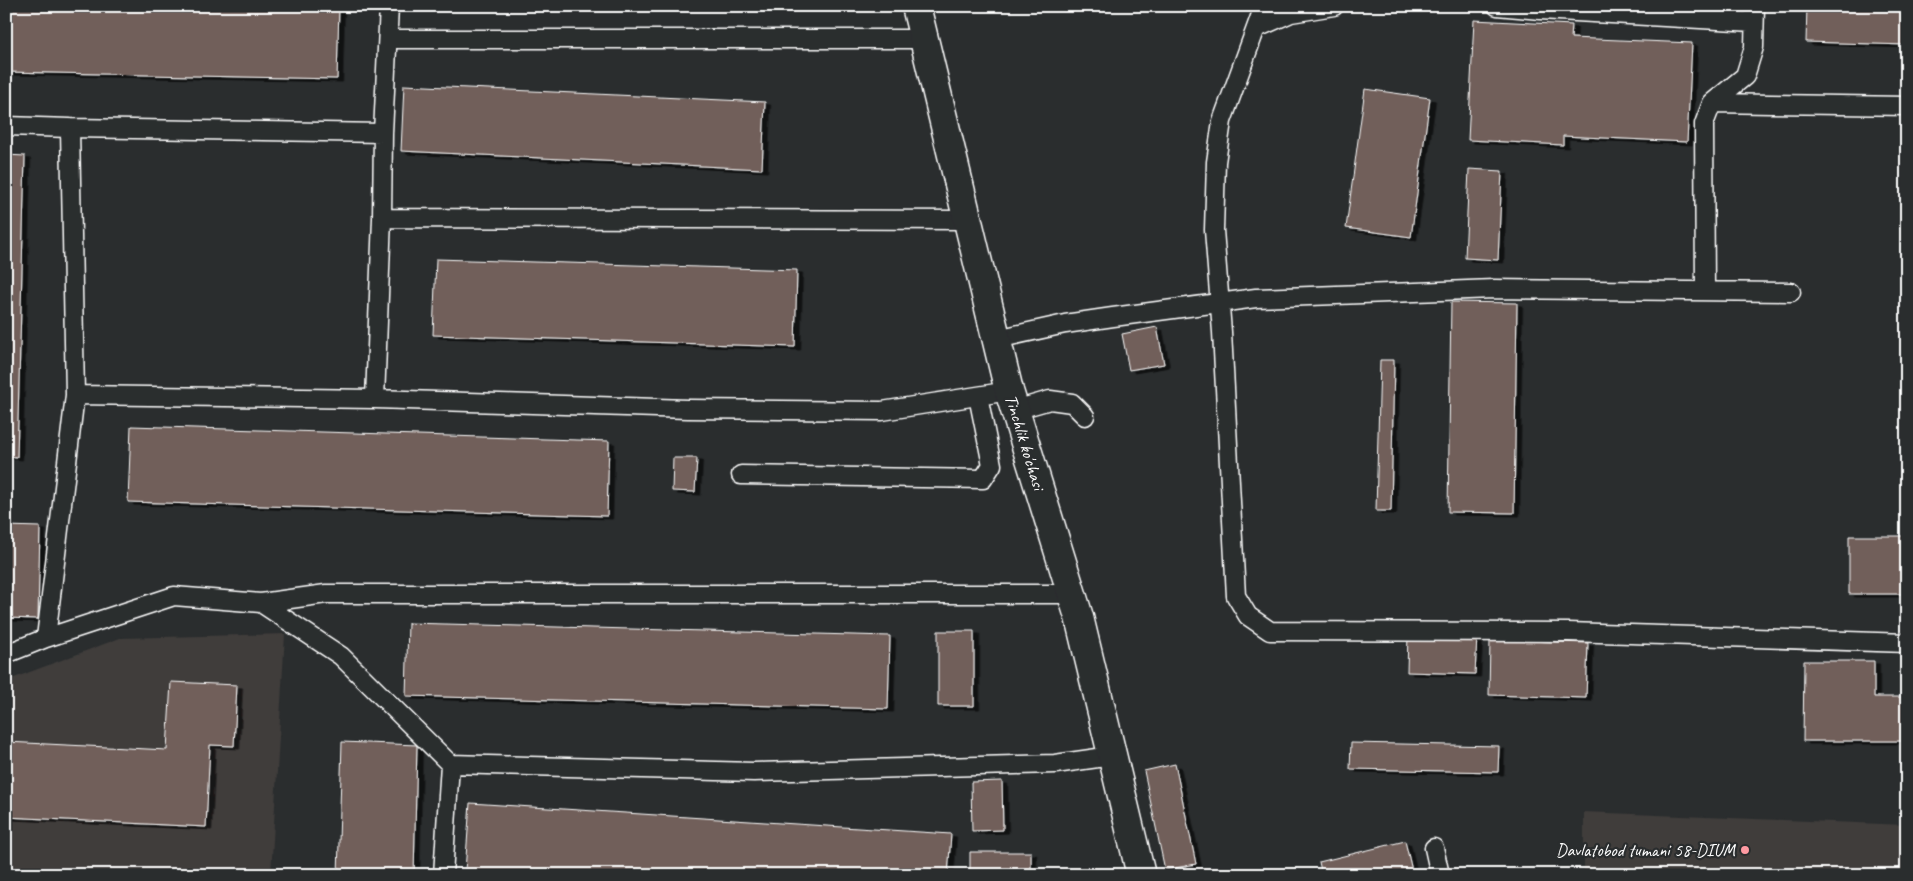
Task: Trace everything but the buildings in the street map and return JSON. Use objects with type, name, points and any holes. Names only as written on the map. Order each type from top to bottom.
[{"type":"street","name":"Tinchlik ko'chasi","points":[[916,6],[1012,400],[1079,617],[1141,875]]},
{"type":"lane","points":[[375,398],[389,6]]},
{"type":"lane","points":[[1264,6],[1222,121],[1216,162],[1214,230],[1222,332],[1236,596],[1248,616],[1270,631],[1568,632],[1907,643]]},
{"type":"lane","points":[[1257,28],[1291,13],[1334,6]]},
{"type":"lane","points":[[1496,6],[1550,11],[1754,14],[1754,47],[1744,76],[1712,103],[1704,124],[1705,291]]},
{"type":"lane","points":[[389,39],[923,39]]},
{"type":"lane","points":[[1712,103],[1907,106]]},
{"type":"lane","points":[[6,126],[383,133]]},
{"type":"lane","points":[[46,638],[75,395],[70,128]]},
{"type":"lane","points":[[382,218],[968,220]]},
{"type":"lane","points":[[997,339],[1094,320],[1256,298],[1494,288],[1791,292]]},
{"type":"lane","points":[[75,395],[375,398],[688,409],[882,411],[978,396],[1072,403],[1085,416]]},
{"type":"lane","points":[[741,475],[983,479],[992,465],[978,396]]},
{"type":"lane","points":[[6,654],[46,638],[174,596],[261,603],[326,594],[1071,594]]},
{"type":"lane","points":[[261,603],[341,656],[450,764],[754,772],[1055,764],[1112,756]]},
{"type":"lane","points":[[444,875],[450,764]]},
{"type":"lane","points":[[1434,848],[1440,875]]},
{"type":"shaded area","points":[[285,634],[271,875],[6,875],[6,681],[120,638]]},
{"type":"shaded area","name":"Davlatobod tumani 58-DIUM","points":[[1584,812],[1907,825],[1907,875],[1584,875]]},
{"type":"place","name":"Davlatobod tumani 58-DIUM","points":[[1745,850]]}]
